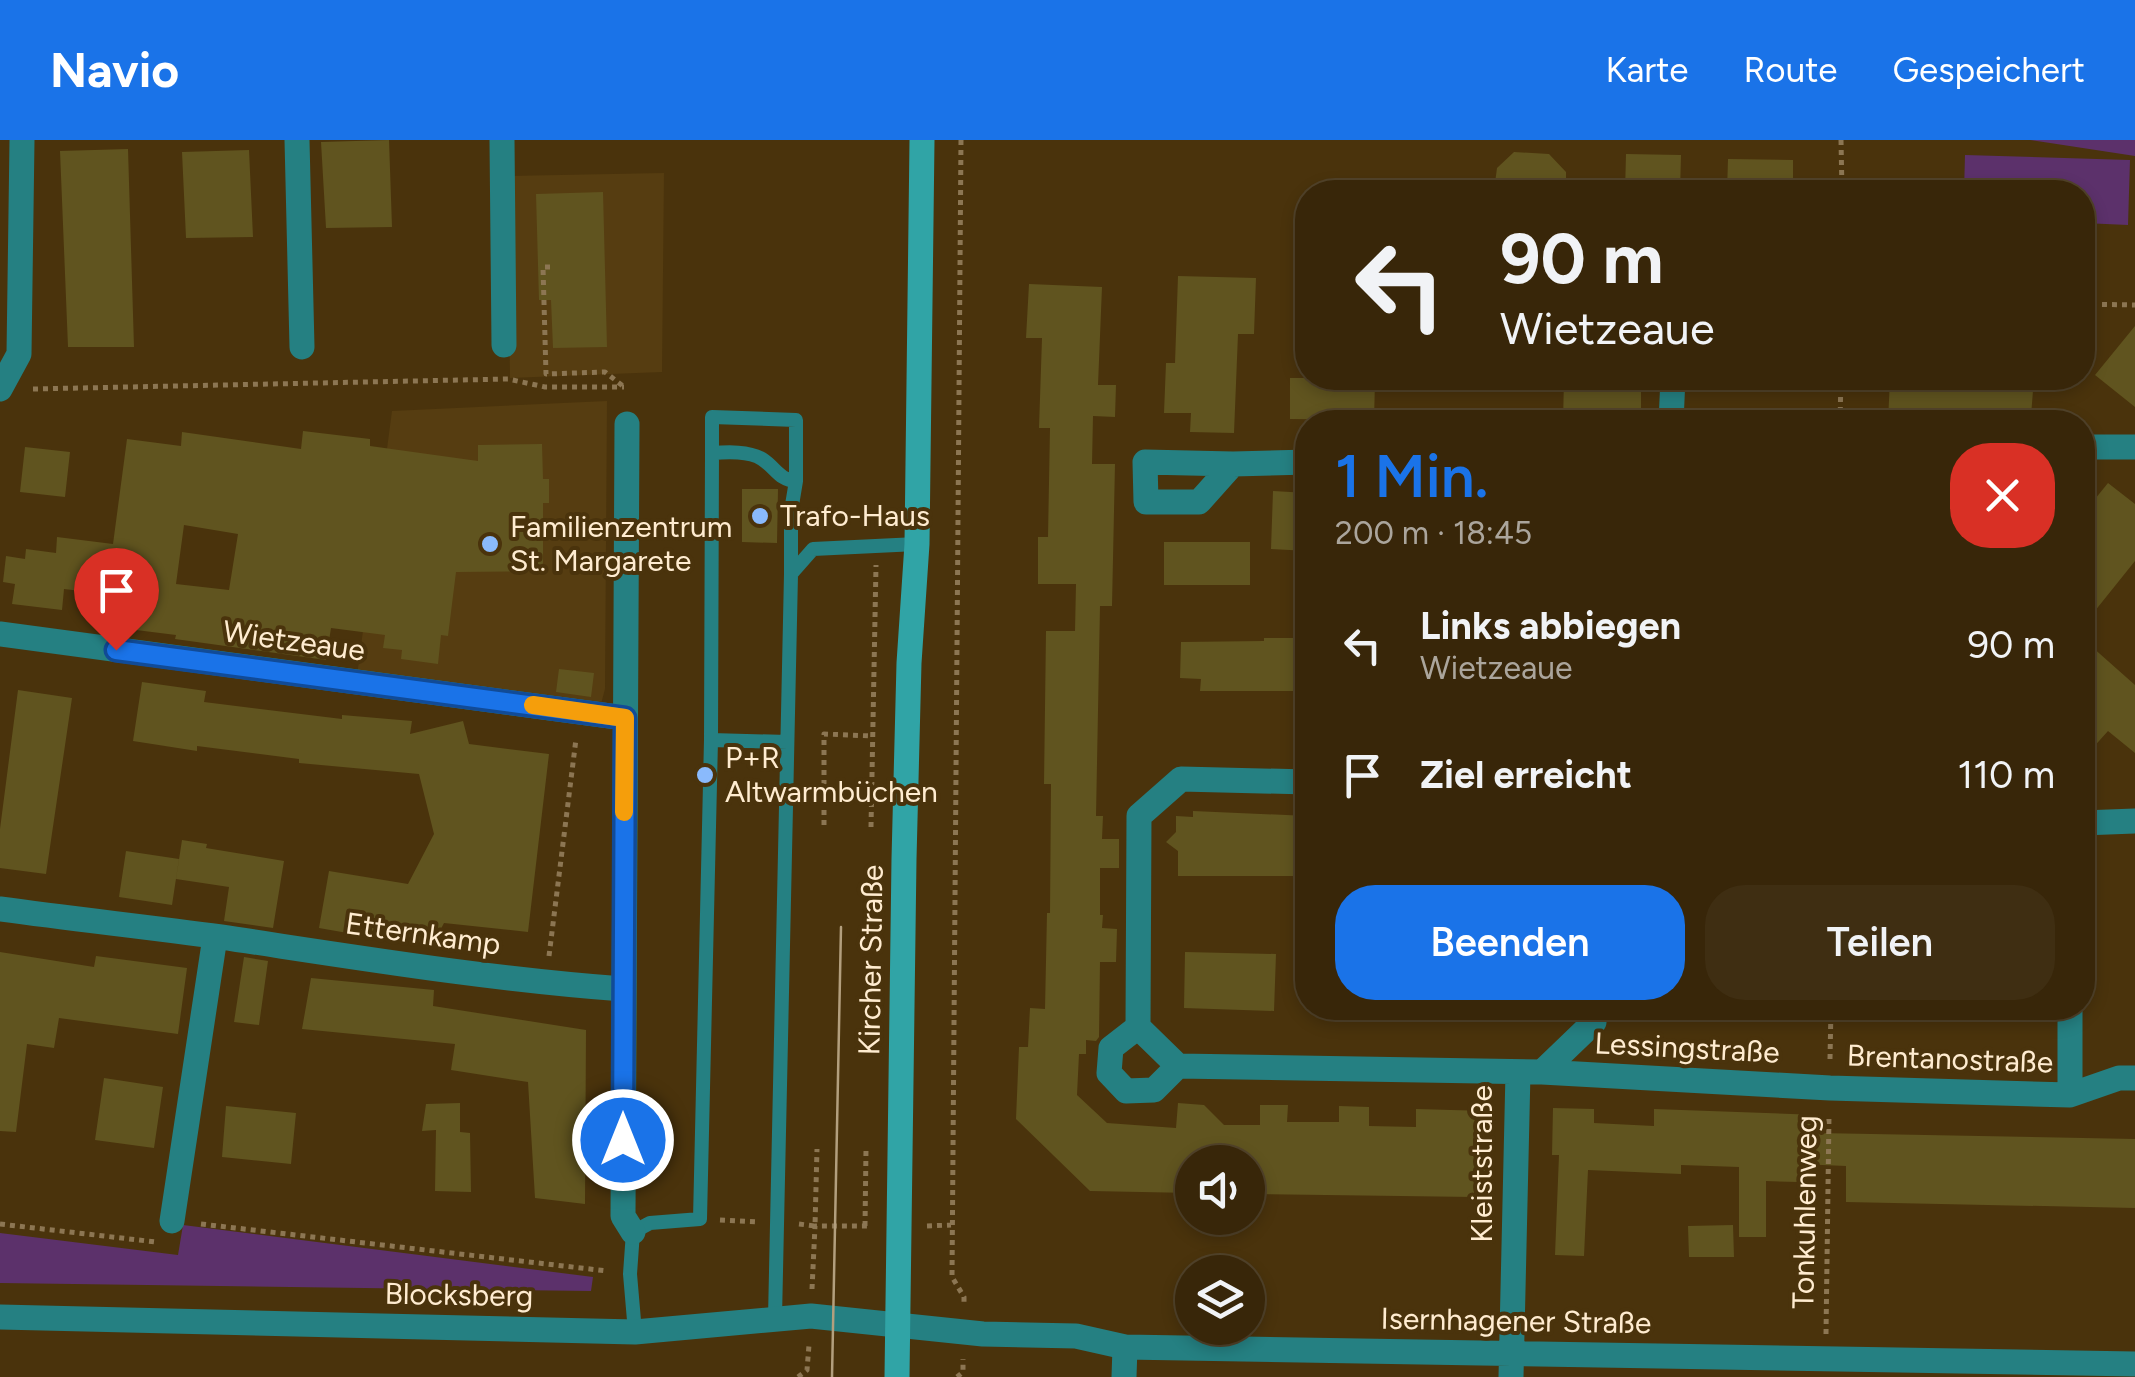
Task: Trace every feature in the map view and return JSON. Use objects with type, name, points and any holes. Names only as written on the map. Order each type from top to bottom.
[{"type":"main road","name":"Kircher Straße","points":[[897,1377],[904,859],[916,544],[922,140]]},
{"type":"street","points":[[9,389],[19,354],[22,140]]},
{"type":"street","points":[[297,140],[302,347]]},
{"type":"street","points":[[502,140],[504,345]]},
{"type":"street","points":[[626,424],[623,1216],[633,1232]]},
{"type":"street","points":[[2095,448],[2135,447]]},
{"type":"street","points":[[1233,464],[1295,462]]},
{"type":"street","name":"Wietzeaue","points":[[0,634],[625,718]]},
{"type":"street","points":[[1138,1027],[1111,1048],[1109,1074],[1126,1091],[1154,1090],[1178,1066],[1138,1027],[1139,816],[1180,779],[1295,782]]},
{"type":"street","points":[[2095,823],[2135,822]]},
{"type":"street","name":"Etternkamp","points":[[0,910],[546,983],[623,989]]},
{"type":"street","points":[[172,1221],[215,937]]},
{"type":"street","name":"Lessingstraße","points":[[1530,1072],[1594,1020]]},
{"type":"street","name":"Brentanostraße","points":[[2070,1020],[2070,1095]]},
{"type":"street","name":"Kleiststraße","points":[[1178,1066],[1530,1072],[1512,1366]]},
{"type":"street","name":"Lessingstraße","points":[[1530,1072],[1830,1088]]},
{"type":"street","name":"Brentanostraße","points":[[1830,1088],[2070,1095],[2119,1078],[2135,1078]]},
{"type":"street","name":"Blocksberg","points":[[5,1316],[634,1332],[811,1316],[898,1324]]},
{"type":"street","name":"Isernhagener Straße","points":[[898,1324],[963,1332],[1076,1336],[1125,1346],[1512,1366],[2135,1364]]},
{"type":"street","points":[[1124,1377],[1125,1346]]},
{"type":"lane","points":[[634,1332],[630,1274],[633,1232],[650,1223],[700,1219],[711,740],[712,418],[796,420],[775,1318]]},
{"type":"lane","points":[[712,453],[736,452],[760,458],[784,480],[796,482]]},
{"type":"lane","points":[[791,574],[813,548],[916,544]]},
{"type":"lane","points":[[711,740],[787,742]]},
{"type":"path","points":[[961,140],[952,1277],[964,1298],[963,1332]]},
{"type":"path","points":[[1842,142],[1842,180]]},
{"type":"path","points":[[9,389],[508,379],[545,387],[624,387],[605,372],[546,374],[544,267],[550,267]]},
{"type":"path","points":[[2095,304],[2135,305]]},
{"type":"path","points":[[871,827],[877,545]]},
{"type":"path","points":[[546,983],[579,711]]},
{"type":"path","points":[[824,825],[824,734],[872,736]]},
{"type":"path","name":"Tonkuhlenweg","points":[[1826,1367],[1831,1020]]},
{"type":"path","points":[[812,1377],[807,1370],[817,1149]]},
{"type":"path","points":[[865,1226],[866,1149]]},
{"type":"path","points":[[0,1224],[170,1244],[172,1221],[630,1274]]},
{"type":"path","points":[[814,1226],[952,1226]]},
{"type":"path","points":[[798,1377],[807,1370]]},
{"type":"shaded area","points":[[2030,140],[2135,140],[2135,156]]},
{"type":"shaded area","points":[[1965,155],[2130,160],[2128,225],[2095,224],[2095,180],[1964,180]]},
{"type":"shaded area","points":[[664,173],[662,372],[510,378],[507,176]]},
{"type":"shaded area","name":"Familienzentrum St. Margarete","points":[[607,401],[605,689],[601,704],[357,676],[392,411]]},
{"type":"shaded area","points":[[183,1225],[593,1277],[591,1291],[0,1283],[0,1233],[178,1255]]},
{"type":"building","points":[[389,140],[392,227],[326,228],[321,142]]},
{"type":"building","points":[[128,149],[134,347],[68,347],[60,151]]},
{"type":"building","points":[[249,150],[253,237],[186,238],[182,152]]},
{"type":"building","points":[[1514,152],[1549,154],[1566,172],[1566,180],[1495,180],[1497,168]]},
{"type":"building","points":[[1626,154],[1681,155],[1680,180],[1625,180]]},
{"type":"building","points":[[1728,159],[1793,160],[1793,180],[1727,180]]},
{"type":"building","points":[[603,192],[607,347],[553,348],[551,300],[539,300],[536,194]]},
{"type":"building","points":[[1178,276],[1256,278],[1254,334],[1238,334],[1234,433],[1190,432],[1191,413],[1164,413],[1166,363],[1175,363]]},
{"type":"building","points":[[1029,284],[1102,287],[1098,385],[1116,385],[1115,417],[1093,416],[1092,464],[1115,464],[1112,606],[1100,606],[1096,816],[1103,816],[1102,839],[1119,839],[1119,868],[1100,868],[1102,928],[1117,929],[1116,962],[1100,962],[1099,1037],[1096,1041],[1086,1040],[1086,1054],[1079,1054],[1077,1095],[1107,1123],[1176,1128],[1178,1103],[1204,1105],[1224,1125],[1260,1125],[1260,1105],[1288,1105],[1287,1122],[1339,1122],[1339,1106],[1369,1107],[1369,1126],[1416,1127],[1416,1109],[1487,1111],[1486,1172],[1475,1172],[1474,1197],[1265,1194],[1265,1145],[1175,1145],[1175,1193],[1090,1191],[1016,1119],[1019,1047],[1028,1047],[1030,1008],[1045,1009],[1051,784],[1044,784],[1046,631],[1075,631],[1076,584],[1038,584],[1038,537],[1048,537],[1050,428],[1039,428],[1042,338],[1026,338]]},
{"type":"building","points":[[2135,326],[2135,407],[2095,375]]},
{"type":"building","points":[[1290,378],[1295,378],[1295,390],[1375,390],[1374,410],[1295,410],[1295,419],[1290,419]]},
{"type":"building","points":[[1564,390],[1641,390],[1641,410],[1563,410]]},
{"type":"building","points":[[1889,390],[2033,390],[2031,410],[1889,410]]},
{"type":"building","points":[[303,431],[370,439],[370,446],[478,461],[478,445],[542,444],[543,479],[549,479],[549,503],[543,503],[543,571],[456,572],[448,636],[441,635],[438,664],[401,659],[402,650],[383,648],[385,635],[331,628],[326,660],[175,639],[176,635],[136,630],[140,598],[64,589],[62,610],[12,604],[15,584],[3,582],[6,556],[25,559],[26,549],[56,553],[57,537],[113,544],[127,439],[181,446],[182,432],[301,449]],"holes":[[[184,525],[238,534],[229,590],[176,584]]]},
{"type":"building","points":[[25,447],[70,452],[65,497],[20,492]]},
{"type":"building","points":[[2108,483],[2135,504],[2135,561],[2095,611],[2095,499]]},
{"type":"building","name":"Trafo-Haus","points":[[742,489],[778,489],[777,543],[742,542]]},
{"type":"building","points":[[1273,491],[1295,492],[1295,550],[1271,549]]},
{"type":"building","points":[[1164,542],[1250,542],[1250,585],[1164,585]]},
{"type":"building","points":[[1295,638],[1295,691],[1200,691],[1201,679],[1180,678],[1181,642]]},
{"type":"building","points":[[2095,650],[2135,685],[2135,753],[2108,731],[2095,746]]},
{"type":"building","points":[[559,669],[594,673],[591,697],[556,692]]},
{"type":"building","points":[[142,682],[206,691],[204,702],[342,719],[342,715],[412,721],[410,734],[463,721],[469,744],[549,754],[528,932],[444,923],[431,948],[379,921],[376,938],[319,928],[329,871],[408,884],[434,834],[419,774],[133,741]]},
{"type":"building","points":[[18,690],[72,698],[46,874],[0,868],[0,829]]},
{"type":"building","points":[[1193,811],[1295,815],[1295,876],[1178,876],[1178,851],[1166,842],[1176,832],[1176,816],[1193,817]]},
{"type":"building","points":[[182,840],[284,861],[273,928],[224,921],[229,887],[176,879]]},
{"type":"building","points":[[126,851],[179,859],[172,905],[119,897]]},
{"type":"building","points":[[0,952],[94,967],[96,956],[187,968],[178,1034],[59,1018],[54,1048],[27,1044],[16,1132],[0,1131]]},
{"type":"building","points":[[1185,952],[1276,954],[1274,1011],[1184,1008]]},
{"type":"building","points":[[244,957],[268,961],[259,1025],[234,1022]]},
{"type":"building","points":[[311,978],[434,990],[433,1006],[586,1030],[585,1204],[535,1198],[528,1082],[451,1070],[455,1044],[302,1029]]},
{"type":"building","points":[[104,1078],[163,1087],[154,1148],[95,1140]]},
{"type":"building","points":[[460,1103],[460,1132],[470,1133],[471,1192],[435,1191],[436,1130],[422,1131],[426,1104]]},
{"type":"building","points":[[226,1106],[296,1113],[291,1164],[222,1157]]},
{"type":"building","points":[[1553,1108],[1594,1109],[1594,1123],[1654,1126],[1654,1109],[1818,1115],[1818,1133],[2135,1139],[2135,1208],[1846,1202],[1846,1166],[1799,1164],[1798,1182],[1766,1181],[1766,1237],[1739,1237],[1739,1167],[1681,1165],[1681,1174],[1588,1170],[1584,1256],[1555,1255],[1559,1155],[1552,1155]]},
{"type":"building","points":[[1733,1225],[1734,1257],[1689,1257],[1688,1226]]},
{"type":"tram line","points":[[832,1377],[841,927]]},
{"type":"slow traffic","points":[[533,705],[625,718],[624,812]]},
{"type":"place","name":"Trafo-Haus","points":[[760,516]]},
{"type":"place","name":"Familienzentrum St. Margarete","points":[[490,544]]},
{"type":"place","name":"P+R Altwarmbüchen","points":[[705,775]]},
{"type":"route","points":[[116,650],[625,718],[623,1140]]}]
